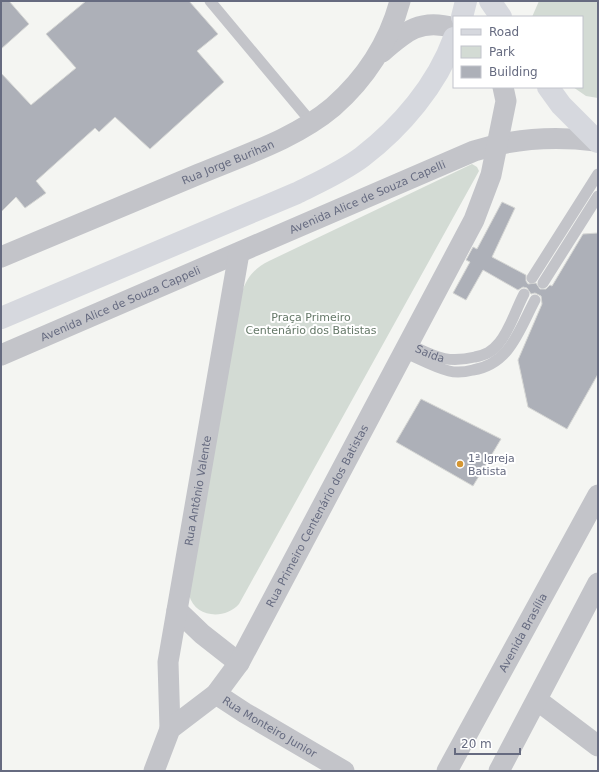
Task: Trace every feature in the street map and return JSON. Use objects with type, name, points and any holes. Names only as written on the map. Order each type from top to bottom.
[{"type":"main road","points":[[462,16],[466,1]]},
{"type":"main road","points":[[490,1],[500,16]]},
{"type":"main road","points":[[508,16],[511,1]]},
{"type":"main road","points":[[1,318],[297,193],[331,176],[361,158],[388,135],[410,111],[436,76],[453,40]]},
{"type":"main road","points":[[549,88],[577,121],[597,136]]},
{"type":"street","name":"Rua Jorge Burihan","points":[[1,257],[252,152],[312,123],[353,88],[374,59],[388,35],[400,1]]},
{"type":"street","points":[[374,59],[400,36],[415,28],[428,24],[441,24],[453,28]]},
{"type":"street","name":"Rua Primeiro Centenário dos Batistas","points":[[216,694],[239,663],[474,220],[491,175],[506,101],[503,88]]},
{"type":"street","name":"Avenida Alice de Souza Capelli","points":[[240,253],[474,151],[497,144],[534,138],[597,136]]},
{"type":"street","name":"Avenida Alice de Souza Cappeli","points":[[1,355],[240,253]]},
{"type":"street","name":"Rua Antônio Valente","points":[[170,729],[168,662],[240,253]]},
{"type":"street","name":"Avenida Brasília","points":[[447,771],[598,494]]},
{"type":"street","points":[[500,771],[598,583]]},
{"type":"street","points":[[177,610],[202,634],[239,663]]},
{"type":"street","points":[[154,771],[170,729],[216,694]]},
{"type":"street","name":"Rua Monteiro Junior","points":[[216,694],[344,771]]},
{"type":"street","points":[[537,700],[598,746]]},
{"type":"lane","points":[[210,1],[312,123]]},
{"type":"lane","points":[[532,278],[598,174]]},
{"type":"lane","points":[[543,283],[598,196]]},
{"type":"lane","points":[[450,366],[492,351],[500,342],[524,294]]},
{"type":"lane","points":[[402,355],[450,366],[466,372],[485,368],[498,362],[509,348],[534,300]]},
{"type":"green space","points":[[539,1],[596,1],[598,4],[598,98],[586,96],[574,88],[583,88],[583,16],[532,16]]},
{"type":"green space","name":"Praça Primeiro Centenário dos Batistas","points":[[472,164],[477,167],[479,171],[239,604],[226,613],[219,614],[211,614],[197,608],[192,603],[189,595],[242,292],[249,277],[269,261]]},
{"type":"building","points":[[1,1],[9,1],[29,24],[1,49]]},
{"type":"building","points":[[86,1],[189,1],[218,34],[197,51],[224,82],[150,149],[115,117],[99,132],[95,128],[36,181],[46,193],[25,208],[16,197],[1,212],[1,73],[31,105],[76,68],[46,34]]},
{"type":"building","points":[[502,202],[515,208],[492,257],[526,275],[526,281],[528,284],[536,283],[540,289],[546,289],[550,285],[552,286],[583,234],[598,233],[598,374],[567,429],[528,407],[518,360],[542,304],[541,296],[535,293],[531,294],[527,288],[523,287],[518,290],[483,270],[466,300],[453,293],[470,262],[466,260],[473,247],[477,249]]},
{"type":"building","name":"1ª Igreja Batista","points":[[421,399],[501,439],[473,486],[396,442]]},
{"type":"place","name":"1ª Igreja Batista","points":[[460,464]]}]
